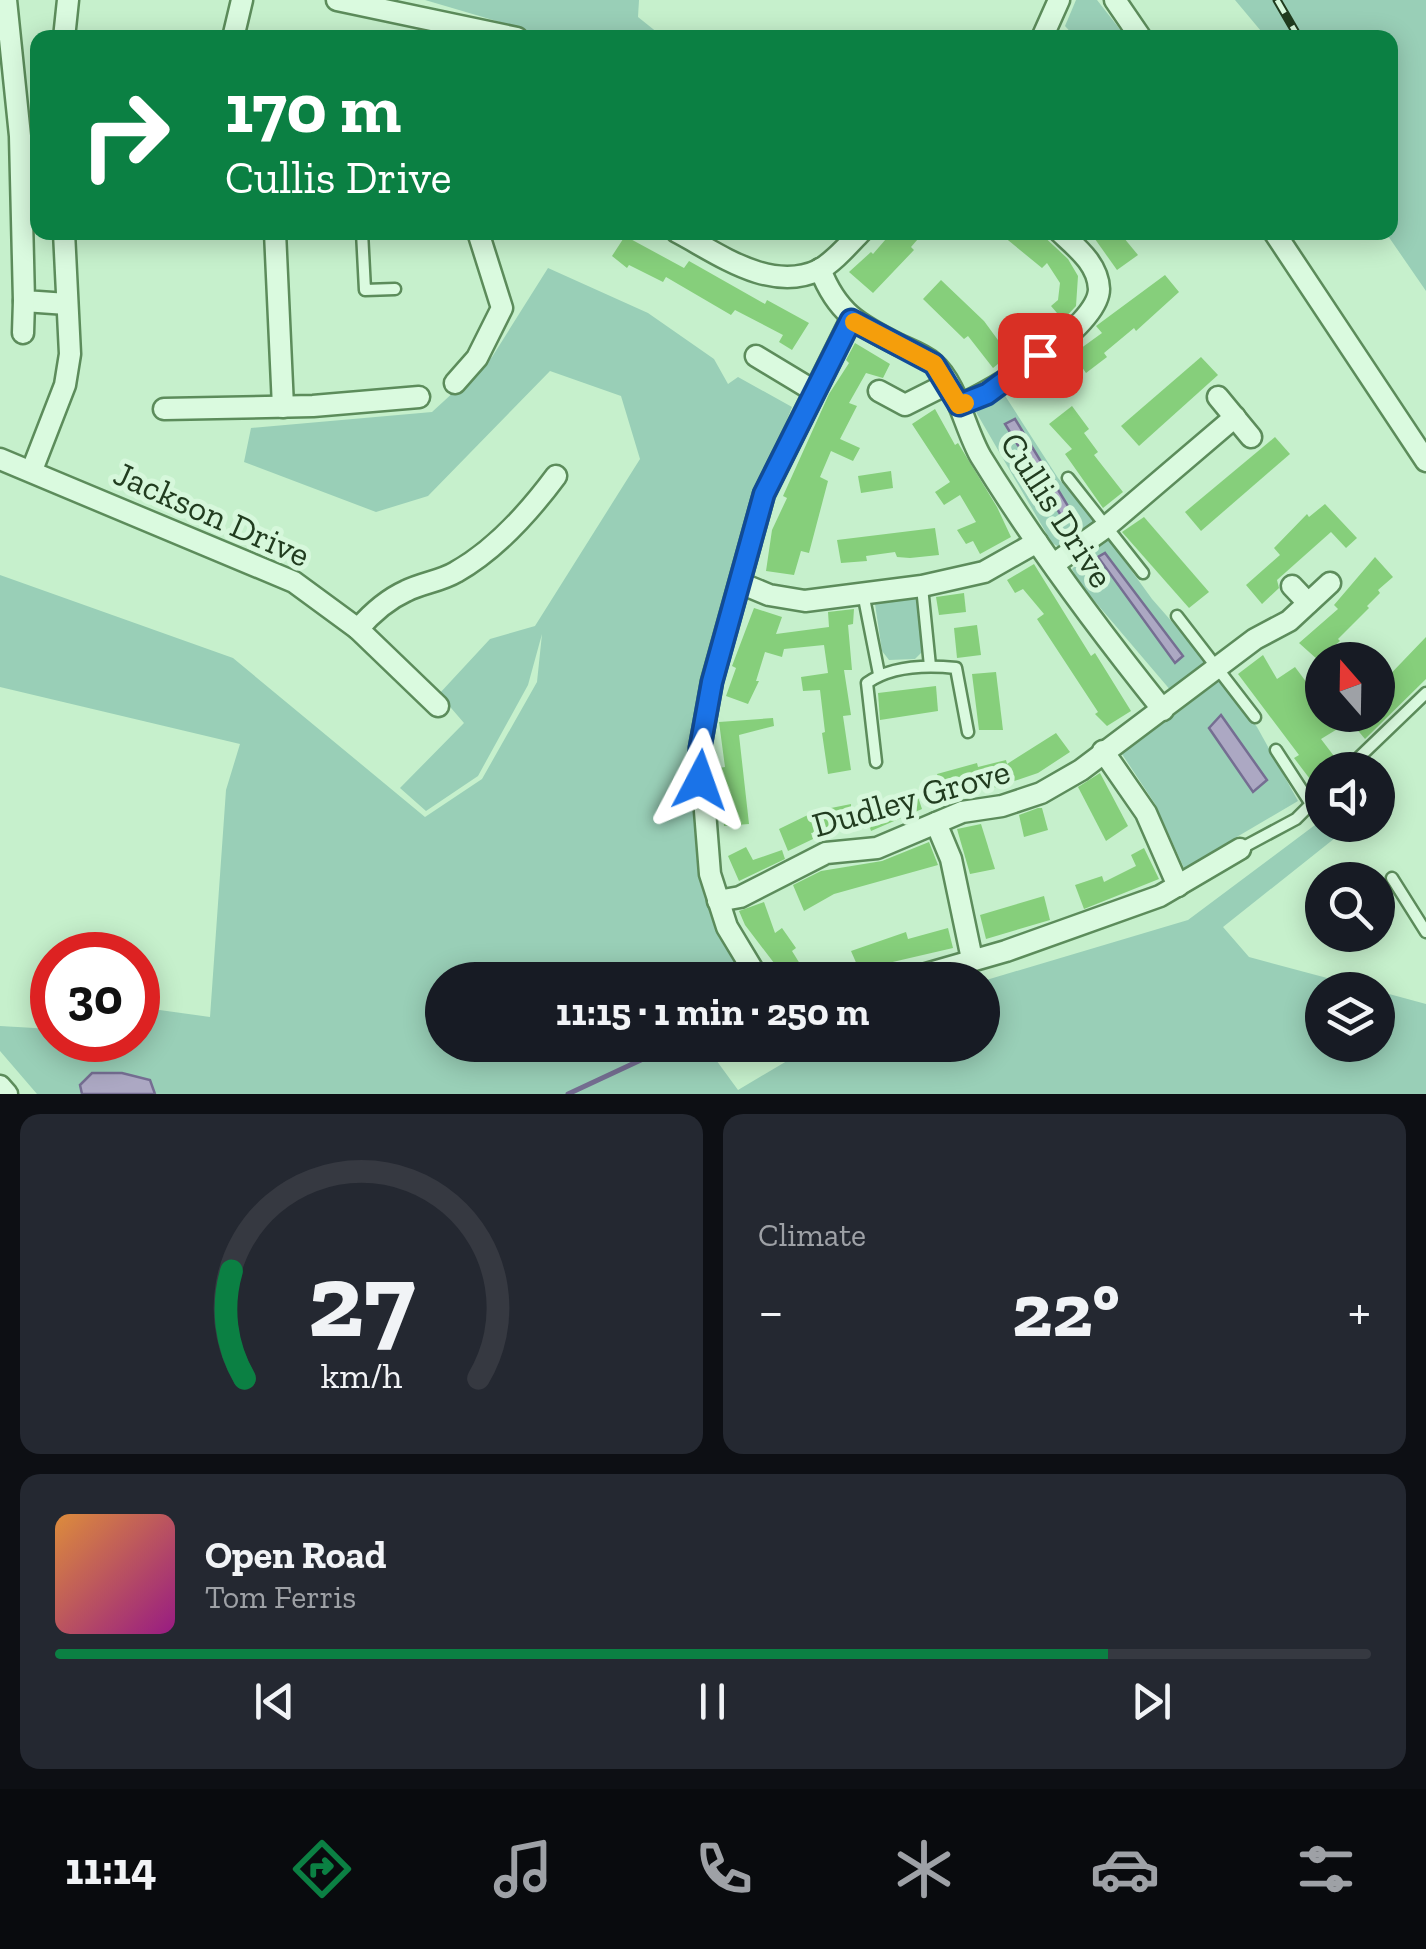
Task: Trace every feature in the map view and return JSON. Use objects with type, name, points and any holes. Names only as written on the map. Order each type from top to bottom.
[{"type":"street","points":[[6,0],[20,136],[23,333]]},
{"type":"street","points":[[65,30],[68,0]]},
{"type":"street","points":[[235,30],[242,0]]},
{"type":"street","points":[[337,0],[480,30]]},
{"type":"street","points":[[1050,30],[1059,0]]},
{"type":"street","points":[[1115,0],[1136,30]]},
{"type":"street","points":[[32,470],[65,385],[70,354],[64,240]]},
{"type":"street","points":[[275,240],[283,407]]},
{"type":"street","points":[[456,383],[477,358],[502,308],[481,240]]},
{"type":"street","points":[[693,240],[764,276],[792,276],[820,269],[852,240]]},
{"type":"street","points":[[959,405],[987,394],[1072,331],[1092,310],[1099,292],[1096,270],[1068,240]]},
{"type":"street","points":[[1279,240],[1426,462]]},
{"type":"street","name":"Cullis Drive","points":[[820,269],[827,287],[851,320],[934,364],[959,405],[981,457],[1082,609],[1163,710]]},
{"type":"street","points":[[24,301],[67,304]]},
{"type":"street","points":[[749,962],[728,927],[710,874],[700,748],[712,682],[764,494],[851,320]]},
{"type":"street","points":[[756,356],[814,391]]},
{"type":"street","points":[[880,391],[905,405],[946,384]]},
{"type":"street","points":[[164,409],[283,407],[419,397]]},
{"type":"street","points":[[1218,397],[1251,436]]},
{"type":"street","points":[[1054,564],[1106,526],[1234,418]]},
{"type":"street","name":"Jackson Drive","points":[[0,459],[294,582],[358,629],[438,706]]},
{"type":"street","points":[[358,629],[380,605],[456,573],[535,504],[556,476]]},
{"type":"street","points":[[740,583],[769,595],[805,602],[922,586],[984,572],[1038,542]]},
{"type":"street","name":"Dudley Grove","points":[[718,902],[740,897],[826,854],[877,848],[962,812],[1042,794],[1163,710],[1255,639],[1289,621],[1330,583]]},
{"type":"street","points":[[1292,586],[1308,603]]},
{"type":"street","points":[[1103,751],[1146,814],[1178,886]]},
{"type":"street","points":[[936,823],[952,859],[972,958]]},
{"type":"street","points":[[960,962],[1006,951],[1178,886],[1240,849]]},
{"type":"street","points":[[0,1086],[7,1094]]},
{"type":"lane","points":[[362,240],[364,290],[395,289]]},
{"type":"lane","points":[[1068,478],[1142,573]]},
{"type":"lane","points":[[922,586],[930,666]]},
{"type":"lane","points":[[864,593],[879,674]]},
{"type":"lane","points":[[1177,616],[1255,717]]},
{"type":"lane","points":[[876,762],[867,683],[879,674],[930,666],[956,668],[968,732]]},
{"type":"lane","points":[[1365,752],[1426,694]]},
{"type":"lane","points":[[1276,750],[1305,795]]},
{"type":"lane","points":[[1240,849],[1296,819],[1305,810]]},
{"type":"lane","points":[[1395,883],[1426,932]]},
{"type":"green space","points":[[425,0],[639,0],[638,17],[654,30],[523,30]]},
{"type":"green space","points":[[1076,0],[1097,0],[1121,30],[1069,30],[1065,26]]},
{"type":"green space","points":[[1235,0],[1426,0],[1426,291],[1391,240],[1398,240],[1398,30],[1260,30]]},
{"type":"green space","points":[[548,268],[648,313],[714,359],[728,384],[738,377],[792,407],[746,525],[713,649],[704,848],[742,962],[425,962],[425,1062],[718,1062],[738,1090],[785,1062],[1000,1062],[1000,976],[1188,920],[1305,832],[1305,842],[1330,842],[1223,927],[1249,957],[1305,972],[1305,1062],[1395,1062],[1395,996],[1426,1004],[1426,1094],[155,1094],[149,1080],[122,1073],[92,1074],[80,1085],[82,1094],[37,1094],[0,1051],[0,1026],[30,1028],[30,1062],[160,1062],[160,1010],[210,1017],[226,790],[240,744],[0,687],[0,575],[233,658],[425,817],[482,779],[537,682],[542,634],[528,685],[478,776],[426,811],[400,788],[464,723],[439,694],[490,639],[535,626],[640,459],[621,396],[550,371],[428,496],[376,512],[244,462],[251,428],[432,412],[492,357]]},
{"type":"green space","points":[[1004,394],[1058,478],[1096,523],[1064,550],[1052,543],[976,412]]},
{"type":"green space","points":[[1107,537],[1152,599],[1208,663],[1172,692],[1080,584],[1072,569]]},
{"type":"green space","points":[[920,597],[925,649],[915,659],[889,660],[882,651],[875,604]]},
{"type":"green space","points":[[1222,679],[1257,727],[1298,801],[1184,868],[1155,804],[1122,754]]},
{"type":"shaded area","points":[[1015,419],[1074,516],[1065,522],[1005,424]]},
{"type":"shaded area","points":[[1105,553],[1183,656],[1175,663],[1098,557]]},
{"type":"shaded area","points":[[1221,715],[1267,780],[1253,792],[1209,728]]},
{"type":"shaded area","points":[[92,1073],[122,1073],[150,1080],[155,1094],[82,1094],[80,1085]]},
{"type":"building","points":[[622,240],[632,240],[684,268],[689,261],[765,304],[767,300],[809,323],[792,350],[779,342],[783,335],[735,310],[731,315],[666,277],[663,282],[629,265],[627,268],[612,256]]},
{"type":"building","points":[[885,240],[917,240],[911,247],[914,250],[873,293],[849,272]]},
{"type":"building","points":[[1008,240],[1048,240],[1068,259],[1078,276],[1076,306],[1063,320],[1051,306],[1058,300],[1060,283],[1047,263],[1042,268]]},
{"type":"building","points":[[1096,240],[1126,240],[1138,255],[1117,270]]},
{"type":"building","points":[[1165,275],[1179,292],[1136,331],[1134,328],[1104,353],[1107,357],[1086,373],[1073,354],[1102,333],[1096,326]]},
{"type":"building","points":[[941,280],[984,321],[1009,355],[993,368],[968,336],[964,339],[923,299]]},
{"type":"building","points":[[855,343],[890,364],[883,378],[866,373],[849,403],[857,406],[840,439],[860,448],[853,461],[831,451],[820,477],[828,481],[809,553],[801,551],[794,575],[766,571],[772,530],[787,498],[783,496],[829,394],[849,363],[846,360]]},
{"type":"building","points":[[1201,357],[1218,375],[1139,446],[1121,426]]},
{"type":"building","points":[[1072,406],[1089,429],[1084,433],[1098,452],[1094,455],[1123,492],[1103,508],[1065,454],[1072,449],[1049,424]]},
{"type":"building","points":[[935,409],[997,507],[1011,537],[980,554],[973,541],[966,544],[957,530],[976,522],[960,495],[944,505],[935,492],[950,482],[912,424]]},
{"type":"building","points":[[1275,437],[1290,454],[1201,531],[1185,512]]},
{"type":"building","points":[[891,471],[893,488],[861,493],[858,476]]},
{"type":"building","points":[[1325,504],[1357,538],[1346,548],[1331,532],[1277,580],[1279,588],[1262,604],[1246,585],[1280,555],[1274,548],[1307,514],[1309,517]]},
{"type":"building","points":[[1144,517],[1209,592],[1189,608],[1122,532]]},
{"type":"building","points":[[935,528],[939,555],[910,558],[897,557],[895,552],[866,556],[867,561],[841,563],[837,540]]},
{"type":"building","points":[[1375,557],[1393,577],[1378,590],[1380,593],[1369,608],[1339,642],[1305,642],[1305,648],[1299,643],[1338,609],[1334,605]]},
{"type":"building","points":[[1034,564],[1091,656],[1095,653],[1131,711],[1107,726],[1095,714],[1098,712],[1037,619],[1044,614],[1023,589],[1015,593],[1007,580]]},
{"type":"building","points":[[964,593],[966,612],[939,615],[936,597]]},
{"type":"building","points":[[754,608],[782,617],[776,634],[829,627],[828,612],[854,609],[853,624],[848,625],[852,670],[844,670],[851,715],[843,716],[851,770],[828,774],[820,690],[803,691],[801,677],[828,673],[824,645],[784,649],[782,657],[765,652],[759,681],[748,704],[726,696],[736,668],[732,666]]},
{"type":"building","points":[[977,625],[981,655],[957,658],[954,628]]},
{"type":"building","points":[[1426,637],[1426,679],[1395,709],[1395,669]]},
{"type":"building","points":[[1263,655],[1277,679],[1295,667],[1305,680],[1305,732],[1332,732],[1321,739],[1331,752],[1305,752],[1305,772],[1294,758],[1299,755],[1238,674]]},
{"type":"building","points":[[996,672],[1003,730],[979,730],[972,674]]},
{"type":"building","points":[[936,686],[938,711],[880,720],[878,693]]},
{"type":"building","points":[[773,718],[774,726],[739,735],[749,824],[724,826],[725,801],[719,768],[725,767],[719,722]]},
{"type":"building","points":[[1056,733],[1070,752],[1038,773],[997,787],[945,795],[937,774],[977,763],[978,767],[1006,760],[1007,764]]},
{"type":"building","points":[[1100,773],[1128,826],[1106,841],[1078,787]]},
{"type":"building","points":[[916,791],[922,809],[871,831],[870,828],[811,833],[813,839],[788,851],[779,829],[816,811],[851,804],[851,811]]},
{"type":"building","points":[[1042,808],[1048,830],[1024,837],[1019,815]]},
{"type":"building","points":[[981,824],[995,869],[970,874],[957,829]]},
{"type":"building","points":[[929,842],[938,865],[834,894],[804,911],[793,885],[821,871],[882,861]]},
{"type":"building","points":[[746,847],[753,860],[782,850],[785,859],[739,881],[728,856]]},
{"type":"building","points":[[1144,848],[1159,879],[1084,909],[1075,885],[1102,876],[1104,882],[1136,866],[1131,855]]},
{"type":"building","points":[[1044,896],[1050,920],[986,939],[980,915]]},
{"type":"building","points":[[764,902],[775,933],[782,928],[796,948],[792,951],[799,962],[773,962],[739,911]]},
{"type":"building","points":[[948,928],[953,948],[893,962],[856,962],[851,951],[906,932],[908,939]]},
{"type":"waterway","points":[[568,1094],[637,1062]]},
{"type":"railway","points":[[1277,0],[1294,30]]},
{"type":"slow traffic","points":[[854,322],[934,364],[959,405],[965,403]]},
{"type":"route","points":[[700,780],[700,748],[712,682],[764,494],[851,320],[934,364],[959,405],[987,394],[1040,355]]}]
